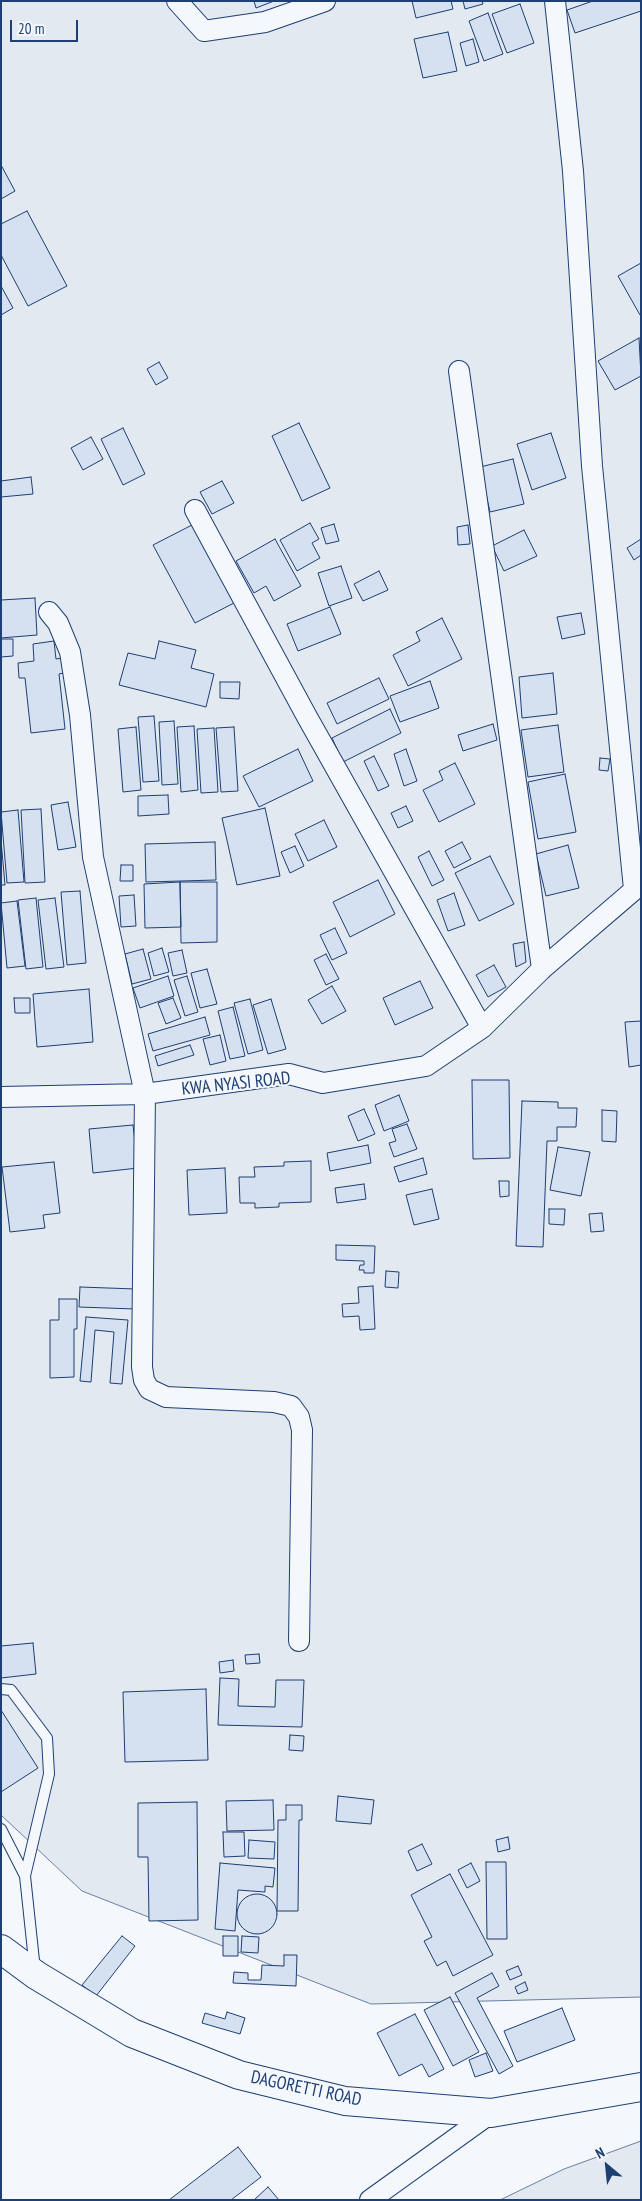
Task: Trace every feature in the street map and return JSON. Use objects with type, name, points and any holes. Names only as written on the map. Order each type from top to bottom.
[{"type":"main road","name":"DAGORETTI ROAD","points":[[1,1949],[36,1975],[132,2033],[239,2075],[345,2101],[491,2113],[641,2087]]},
{"type":"street","points":[[177,1],[204,31],[265,22],[324,1]]},
{"type":"street","points":[[555,1],[573,172],[592,466],[638,887]]},
{"type":"street","points":[[459,371],[542,970]]},
{"type":"street","points":[[195,510],[306,715],[482,1028]]},
{"type":"street","points":[[49,612],[58,623],[70,652],[80,715],[94,857],[145,1094],[142,1367],[144,1380],[149,1390],[166,1397],[274,1402],[291,1406],[299,1416],[302,1430],[299,1641]]},
{"type":"street","name":"KWA NYASI ROAD","points":[[1,1098],[145,1094],[289,1074],[323,1083],[426,1066],[482,1028],[542,970],[638,887]]},
{"type":"street","points":[[370,2200],[491,2113]]},
{"type":"lane","points":[[1,1689],[11,1690],[47,1738],[49,1774],[25,1876],[36,1975]]},
{"type":"lane","points":[[1,1829],[25,1876]]},
{"type":"shaded area","points":[[1,1],[641,1],[641,1997],[371,2004],[82,1891],[1,1815]]},
{"type":"shaded area","points":[[641,2141],[641,2200],[500,2200],[564,2169]]},
{"type":"building","points":[[254,1],[274,1],[256,8]]},
{"type":"building","points":[[412,1],[451,1],[453,9],[416,18]]},
{"type":"building","points":[[463,1],[482,1],[483,4],[465,9]]},
{"type":"building","points":[[593,1],[641,1],[641,11],[575,33],[567,10]]},
{"type":"building","points":[[520,4],[534,43],[507,53],[492,14]]},
{"type":"building","points":[[488,13],[503,54],[484,61],[469,21]]},
{"type":"building","points":[[448,32],[457,71],[423,78],[414,39]]},
{"type":"building","points":[[473,39],[479,62],[466,66],[460,43]]},
{"type":"building","points":[[1,165],[15,191],[1,199]]},
{"type":"building","points":[[27,211],[67,286],[28,306],[1,255],[1,224]]},
{"type":"building","points":[[641,263],[641,314],[640,315],[618,276]]},
{"type":"building","points":[[1,286],[13,308],[1,315]]},
{"type":"building","points":[[639,338],[641,376],[615,390],[598,361]]},
{"type":"building","points":[[159,362],[168,378],[156,385],[147,369]]},
{"type":"building","points":[[299,423],[330,488],[302,501],[272,436]]},
{"type":"building","points":[[123,428],[145,474],[123,485],[101,439]]},
{"type":"building","points":[[551,433],[566,478],[532,490],[517,444]]},
{"type":"building","points":[[91,437],[103,459],[83,470],[71,448]]},
{"type":"building","points":[[513,459],[524,504],[490,512],[480,467]]},
{"type":"building","points":[[31,477],[33,494],[1,497],[1,481]]},
{"type":"building","points":[[222,481],[234,503],[212,514],[200,492]]},
{"type":"building","points":[[310,523],[319,539],[312,543],[320,558],[297,571],[280,540]]},
{"type":"building","points":[[334,524],[339,541],[326,544],[321,528]]},
{"type":"building","points":[[192,525],[234,603],[195,623],[153,545]]},
{"type":"building","points":[[468,525],[470,544],[458,545],[457,527]]},
{"type":"building","points":[[524,530],[537,556],[504,571],[492,546]]},
{"type":"building","points":[[275,539],[301,586],[274,601],[266,586],[254,593],[236,561]]},
{"type":"building","points":[[641,539],[641,555],[634,560],[627,548]]},
{"type":"building","points":[[341,566],[352,598],[329,606],[318,573]]},
{"type":"building","points":[[379,571],[388,590],[363,601],[354,584]]},
{"type":"building","points":[[35,598],[37,635],[1,638],[1,600]]},
{"type":"building","points":[[330,607],[341,634],[298,651],[287,624]]},
{"type":"building","points":[[581,613],[585,634],[562,639],[557,617]]},
{"type":"building","points":[[442,618],[462,659],[408,686],[393,655],[420,641],[416,632]]},
{"type":"building","points":[[1,639],[13,639],[13,656],[1,657]]},
{"type":"building","points":[[54,641],[56,659],[62,658],[64,673],[59,674],[65,729],[31,733],[25,678],[19,678],[18,663],[34,661],[33,644]]},
{"type":"building","points":[[159,641],[196,650],[191,668],[214,674],[206,707],[119,685],[128,653],[155,659]]},
{"type":"building","points":[[553,673],[557,714],[522,718],[519,677]]},
{"type":"building","points":[[379,678],[389,699],[337,724],[327,703]]},
{"type":"building","points":[[430,681],[439,708],[400,722],[390,696]]},
{"type":"building","points":[[220,682],[240,682],[239,699],[220,698]]},
{"type":"building","points":[[390,709],[401,733],[343,762],[332,738]]},
{"type":"building","points":[[154,716],[159,781],[143,782],[138,717]]},
{"type":"building","points":[[174,721],[178,784],[162,785],[159,722]]},
{"type":"building","points":[[493,724],[497,740],[463,751],[458,735]]},
{"type":"building","points":[[558,725],[564,772],[528,777],[521,730]]},
{"type":"building","points":[[194,726],[198,790],[181,792],[177,727]]},
{"type":"building","points":[[136,727],[141,790],[123,792],[118,729]]},
{"type":"building","points":[[234,727],[238,791],[221,792],[216,728]]},
{"type":"building","points":[[214,728],[218,792],[201,793],[197,729]]},
{"type":"building","points":[[298,749],[313,781],[259,807],[243,776]]},
{"type":"building","points":[[406,749],[417,781],[404,786],[394,754]]},
{"type":"building","points":[[374,756],[389,786],[378,791],[364,761]]},
{"type":"building","points":[[600,758],[610,759],[608,771],[599,770]]},
{"type":"building","points":[[455,763],[475,804],[439,822],[423,790],[443,780],[439,771]]},
{"type":"building","points":[[565,774],[576,832],[538,839],[528,782]]},
{"type":"building","points":[[168,795],[169,814],[138,816],[138,796]]},
{"type":"building","points":[[68,802],[76,847],[58,850],[51,805]]},
{"type":"building","points":[[406,806],[413,821],[398,828],[391,813]]},
{"type":"building","points":[[265,808],[280,876],[237,885],[222,818]]},
{"type":"building","points":[[41,809],[45,882],[25,883],[21,810]]},
{"type":"building","points":[[18,810],[24,882],[7,883],[1,812]]},
{"type":"building","points":[[324,820],[337,847],[308,861],[295,834]]},
{"type":"building","points":[[1,840],[5,885],[1,885]]},
{"type":"building","points":[[215,842],[216,880],[146,882],[145,844]]},
{"type":"building","points":[[462,842],[471,859],[454,868],[445,851]]},
{"type":"building","points":[[568,845],[579,888],[546,896],[536,854]]},
{"type":"building","points":[[295,846],[304,866],[290,873],[281,852]]},
{"type":"building","points":[[429,851],[444,880],[432,886],[418,857]]},
{"type":"building","points":[[490,856],[514,904],[479,921],[455,873]]},
{"type":"building","points":[[121,865],[133,865],[133,881],[120,881]]},
{"type":"building","points":[[378,880],[395,914],[350,937],[333,902]]},
{"type":"building","points":[[180,882],[217,882],[217,942],[181,943]]},
{"type":"building","points":[[180,882],[181,927],[145,928],[144,884]]},
{"type":"building","points":[[80,891],[86,963],[67,965],[61,892]]},
{"type":"building","points":[[454,893],[465,925],[448,931],[437,900]]},
{"type":"building","points":[[134,895],[136,926],[121,927],[119,896]]},
{"type":"building","points":[[36,898],[43,967],[26,969],[18,900]]},
{"type":"building","points":[[55,898],[64,967],[46,969],[38,900]]},
{"type":"building","points":[[17,901],[25,966],[7,968],[1,903]]},
{"type":"building","points":[[335,928],[347,953],[332,960],[320,935]]},
{"type":"building","points":[[524,942],[526,962],[516,967],[513,944]]},
{"type":"building","points":[[162,948],[169,972],[154,976],[148,953]]},
{"type":"building","points":[[143,949],[151,979],[132,984],[125,954]]},
{"type":"building","points":[[182,950],[187,973],[173,976],[168,953]]},
{"type":"building","points":[[326,954],[339,979],[326,985],[314,960]]},
{"type":"building","points":[[494,965],[506,987],[488,997],[476,975]]},
{"type":"building","points":[[207,969],[217,1004],[200,1008],[191,973]]},
{"type":"building","points":[[168,976],[174,996],[140,1008],[133,988]]},
{"type":"building","points":[[187,976],[198,1012],[185,1016],[174,980]]},
{"type":"building","points":[[420,981],[433,1008],[395,1025],[383,998]]},
{"type":"building","points":[[332,986],[346,1011],[322,1024],[308,1000]]},
{"type":"building","points":[[89,989],[93,1042],[37,1047],[33,994]]},
{"type":"building","points":[[14,998],[30,998],[30,1013],[15,1013]]},
{"type":"building","points":[[173,998],[181,1018],[166,1024],[158,1003]]},
{"type":"building","points":[[250,999],[263,1050],[248,1054],[234,1003]]},
{"type":"building","points":[[271,999],[286,1049],[268,1054],[253,1005]]},
{"type":"building","points":[[233,1007],[245,1056],[230,1059],[218,1011]]},
{"type":"building","points":[[205,1017],[210,1035],[153,1051],[148,1034]]},
{"type":"building","points":[[641,1021],[641,1065],[629,1067],[625,1022]]},
{"type":"building","points":[[220,1035],[226,1061],[210,1065],[203,1039]]},
{"type":"building","points":[[190,1045],[194,1055],[158,1066],[155,1056]]},
{"type":"building","points":[[472,1080],[509,1080],[510,1158],[473,1159]]},
{"type":"building","points":[[399,1095],[409,1121],[384,1131],[375,1105]]},
{"type":"building","points":[[522,1101],[558,1102],[558,1108],[577,1108],[576,1127],[557,1127],[557,1141],[547,1141],[543,1247],[516,1246]]},
{"type":"building","points":[[364,1109],[375,1134],[358,1141],[348,1116]]},
{"type":"building","points":[[602,1110],[617,1111],[616,1142],[602,1141]]},
{"type":"building","points":[[407,1124],[417,1149],[394,1157],[389,1143],[396,1141],[392,1129]]},
{"type":"building","points":[[133,1125],[138,1168],[93,1173],[89,1129]]},
{"type":"building","points":[[368,1145],[371,1163],[330,1171],[327,1153]]},
{"type":"building","points":[[558,1147],[590,1152],[581,1196],[550,1190]]},
{"type":"building","points":[[423,1158],[427,1174],[399,1182],[394,1167]]},
{"type":"building","points":[[311,1161],[311,1202],[279,1203],[279,1207],[255,1208],[255,1203],[240,1203],[239,1177],[255,1177],[254,1167],[284,1166],[284,1162]]},
{"type":"building","points":[[54,1162],[60,1213],[43,1215],[45,1228],[10,1232],[2,1167]]},
{"type":"building","points":[[225,1168],[227,1213],[189,1215],[187,1170]]},
{"type":"building","points":[[499,1181],[509,1181],[509,1196],[500,1197]]},
{"type":"building","points":[[364,1184],[366,1199],[337,1203],[335,1188]]},
{"type":"building","points":[[432,1189],[439,1219],[414,1225],[406,1195]]},
{"type":"building","points":[[549,1209],[565,1209],[564,1225],[549,1224]]},
{"type":"building","points":[[602,1213],[604,1231],[591,1232],[589,1214]]},
{"type":"building","points":[[336,1245],[375,1246],[374,1273],[364,1273],[364,1270],[359,1270],[360,1265],[364,1265],[364,1261],[336,1260]]},
{"type":"building","points":[[386,1271],[399,1272],[398,1288],[385,1287]]},
{"type":"building","points":[[373,1286],[375,1329],[360,1330],[359,1316],[343,1317],[342,1304],[359,1303],[358,1287]]},
{"type":"building","points":[[80,1287],[136,1289],[135,1309],[79,1307]]},
{"type":"building","points":[[59,1299],[77,1299],[77,1329],[74,1329],[74,1377],[50,1378],[50,1320],[59,1320]]},
{"type":"building","points":[[86,1317],[128,1320],[122,1384],[110,1383],[114,1332],[95,1330],[91,1382],[80,1381]]},
{"type":"building","points":[[33,1643],[36,1674],[1,1678],[1,1646]]},
{"type":"building","points":[[259,1654],[260,1663],[246,1664],[245,1655]]},
{"type":"building","points":[[233,1660],[234,1671],[220,1673],[219,1662]]},
{"type":"building","points":[[220,1678],[239,1679],[238,1706],[275,1707],[276,1680],[304,1680],[302,1727],[218,1725]]},
{"type":"building","points":[[206,1689],[208,1760],[125,1762],[123,1692]]},
{"type":"building","points":[[1,1710],[38,1768],[1,1792]]},
{"type":"building","points":[[290,1735],[304,1736],[303,1751],[289,1750]]},
{"type":"building","points":[[338,1796],[374,1800],[371,1824],[336,1821]]},
{"type":"building","points":[[273,1800],[274,1830],[227,1831],[226,1801]]},
{"type":"building","points":[[197,1802],[198,1920],[149,1921],[148,1857],[138,1857],[138,1803]]},
{"type":"building","points":[[286,1805],[302,1805],[302,1820],[299,1820],[298,1911],[277,1911],[278,1820],[286,1820]]},
{"type":"building","points":[[223,1832],[244,1832],[245,1856],[224,1857]]},
{"type":"building","points":[[508,1837],[510,1849],[498,1852],[496,1840]]},
{"type":"building","points":[[249,1840],[275,1842],[274,1859],[248,1858]]},
{"type":"building","points":[[422,1844],[432,1864],[417,1871],[408,1851]]},
{"type":"building","points":[[486,1862],[506,1862],[507,1939],[487,1939]]},
{"type":"building","points":[[220,1863],[275,1868],[273,1887],[265,1886],[265,1892],[238,1890],[235,1931],[215,1929]]},
{"type":"building","points":[[471,1863],[480,1881],[467,1888],[458,1870]]},
{"type":"building","points":[[450,1874],[493,1955],[453,1976],[446,1961],[437,1966],[424,1941],[432,1937],[411,1895]]},
{"type":"building","points":[[257,1894],[271,1900],[277,1914],[271,1928],[257,1934],[243,1928],[237,1914],[243,1900]]},
{"type":"building","points":[[122,1936],[135,1946],[96,1996],[82,1985]]},
{"type":"building","points":[[223,1936],[238,1936],[238,1956],[223,1956]]},
{"type":"building","points":[[242,1936],[259,1937],[258,1953],[241,1952]]},
{"type":"building","points":[[284,1955],[297,1955],[296,1986],[233,1983],[234,1972],[248,1973],[248,1980],[261,1980],[262,1965],[284,1966]]},
{"type":"building","points":[[518,1966],[522,1975],[510,1980],[506,1971]]},
{"type":"building","points":[[492,1973],[499,1986],[477,1998],[513,2066],[499,2074],[455,1993]]},
{"type":"building","points":[[525,1982],[528,1990],[518,1994],[515,1987]]},
{"type":"building","points":[[450,1997],[479,2052],[453,2066],[424,2010]]},
{"type":"building","points":[[562,2008],[575,2040],[517,2062],[504,2031]]},
{"type":"building","points":[[227,2012],[245,2018],[240,2034],[202,2023],[205,2013],[225,2019]]},
{"type":"building","points":[[415,2014],[444,2069],[429,2077],[422,2064],[399,2076],[377,2033]]},
{"type":"building","points":[[486,2053],[493,2071],[475,2077],[469,2060]]},
{"type":"building","points":[[238,2147],[261,2177],[231,2200],[169,2200]]},
{"type":"building","points":[[268,2187],[279,2200],[254,2200]]}]
